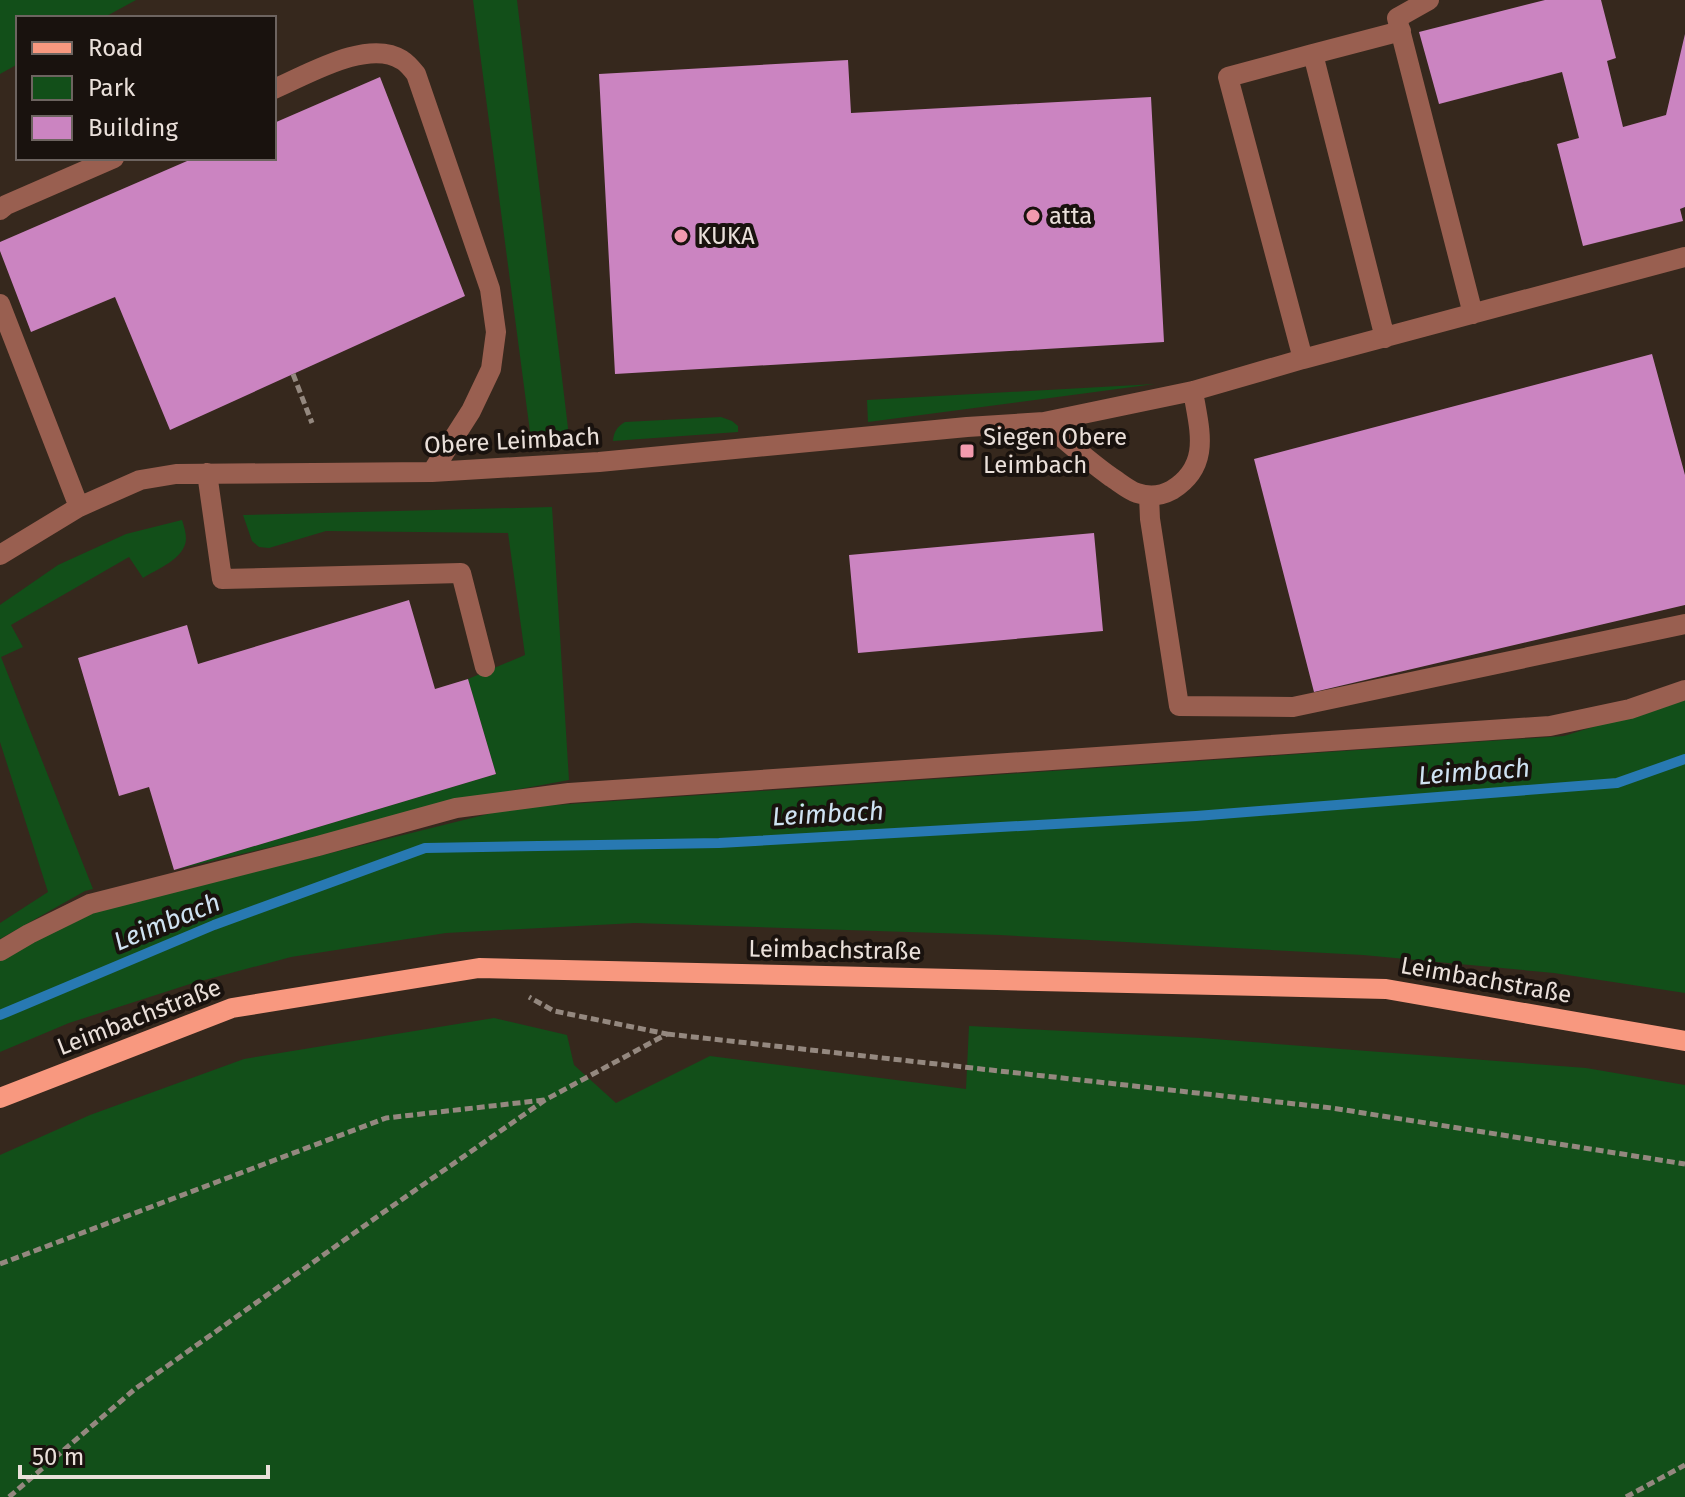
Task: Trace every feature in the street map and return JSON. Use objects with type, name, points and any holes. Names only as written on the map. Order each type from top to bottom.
[{"type":"main road","name":"Leimbachstraße","points":[[0,1098],[232,1008],[479,968],[1386,989],[1685,1041]]},
{"type":"street","points":[[1429,0],[1397,18],[1473,314]]},
{"type":"street","points":[[1303,359],[1228,77],[1401,31]]},
{"type":"street","points":[[276,88],[354,54],[375,53],[401,59],[416,74],[490,289],[496,332],[491,369],[471,411],[432,472]]},
{"type":"street","points":[[1313,54],[1385,338]]},
{"type":"street","points":[[0,210],[109,160]]},
{"type":"street","name":"Obere Leimbach","points":[[0,555],[79,507],[140,480],[176,474],[432,472],[599,462],[1044,422],[1193,391],[1685,257]]},
{"type":"street","points":[[0,304],[79,507]]},
{"type":"street","points":[[1044,422],[1088,461],[1133,492],[1149,496],[1168,492],[1181,484],[1199,457],[1201,441],[1193,391]]},
{"type":"street","points":[[207,473],[222,579],[461,573],[485,667]]},
{"type":"street","points":[[1149,496],[1179,706],[1293,707],[1685,624]]},
{"type":"street","points":[[0,951],[90,904],[456,808],[569,793],[1550,726],[1630,709],[1685,690]]},
{"type":"path","points":[[293,374],[312,423]]},
{"type":"path","points":[[479,968],[554,1011],[667,1034],[1332,1108],[1685,1164]]},
{"type":"path","points":[[9,1497],[135,1389],[381,1214],[545,1100],[667,1034]]},
{"type":"path","points":[[0,1264],[386,1118],[545,1100]]},
{"type":"path","points":[[1626,1497],[1685,1465]]},
{"type":"green space","points":[[0,0],[136,0],[107,16],[16,16],[16,65],[0,74]]},
{"type":"green space","points":[[473,0],[517,0],[570,445],[532,447]]},
{"type":"green space","points":[[1155,384],[868,422],[867,400]]},
{"type":"green space","points":[[721,417],[738,426],[738,432],[613,441],[616,430],[625,422]]},
{"type":"green space","points":[[552,507],[569,780],[504,792],[174,870],[496,774],[468,679],[525,655],[508,533],[326,531],[269,548],[259,547],[252,541],[243,515]]},
{"type":"green space","points":[[182,520],[186,537],[184,546],[176,558],[162,567],[143,578],[129,557],[11,625],[23,647],[1,657],[93,889],[0,939],[0,923],[48,892],[0,742],[0,605],[58,565],[126,534]]},
{"type":"green space","points":[[1685,698],[1685,993],[1554,973],[1363,955],[1000,935],[635,923],[446,933],[291,957],[190,984],[69,1023],[0,1052],[0,961],[81,915],[512,808],[1564,736]]},
{"type":"green space","points":[[494,1018],[567,1035],[574,1065],[616,1103],[710,1056],[966,1089],[969,1026],[1201,1038],[1586,1068],[1685,1085],[1685,1497],[0,1497],[0,1155],[90,1115],[244,1059]]},
{"type":"building","points":[[1545,0],[1601,0],[1616,58],[1607,61],[1623,127],[1666,115],[1685,34],[1685,207],[1680,209],[1683,221],[1583,246],[1557,144],[1579,138],[1562,72],[1439,104],[1419,32]]},
{"type":"building","points":[[848,60],[851,113],[1151,97],[1164,342],[615,374],[599,74]]},
{"type":"building","points":[[380,77],[465,296],[170,430],[115,297],[31,332],[0,251],[0,242],[189,160],[276,160],[276,122]]},
{"type":"building","points":[[1652,354],[1685,475],[1685,605],[1314,692],[1254,459]]},
{"type":"building","points":[[1094,533],[1103,631],[858,653],[849,555]]},
{"type":"building","points":[[409,600],[435,689],[468,679],[496,774],[174,870],[149,787],[119,796],[78,658],[187,625],[198,664]]},
{"type":"waterway","name":"Leimbach","points":[[0,1015],[214,925],[425,848],[719,843],[1196,816],[1617,783],[1685,759]]},
{"type":"place","name":"atta","points":[[1033,216]]},
{"type":"place","name":"KUKA","points":[[681,236]]},
{"type":"place","name":"Siegen Obere Leimbach","points":[[967,451]]}]
